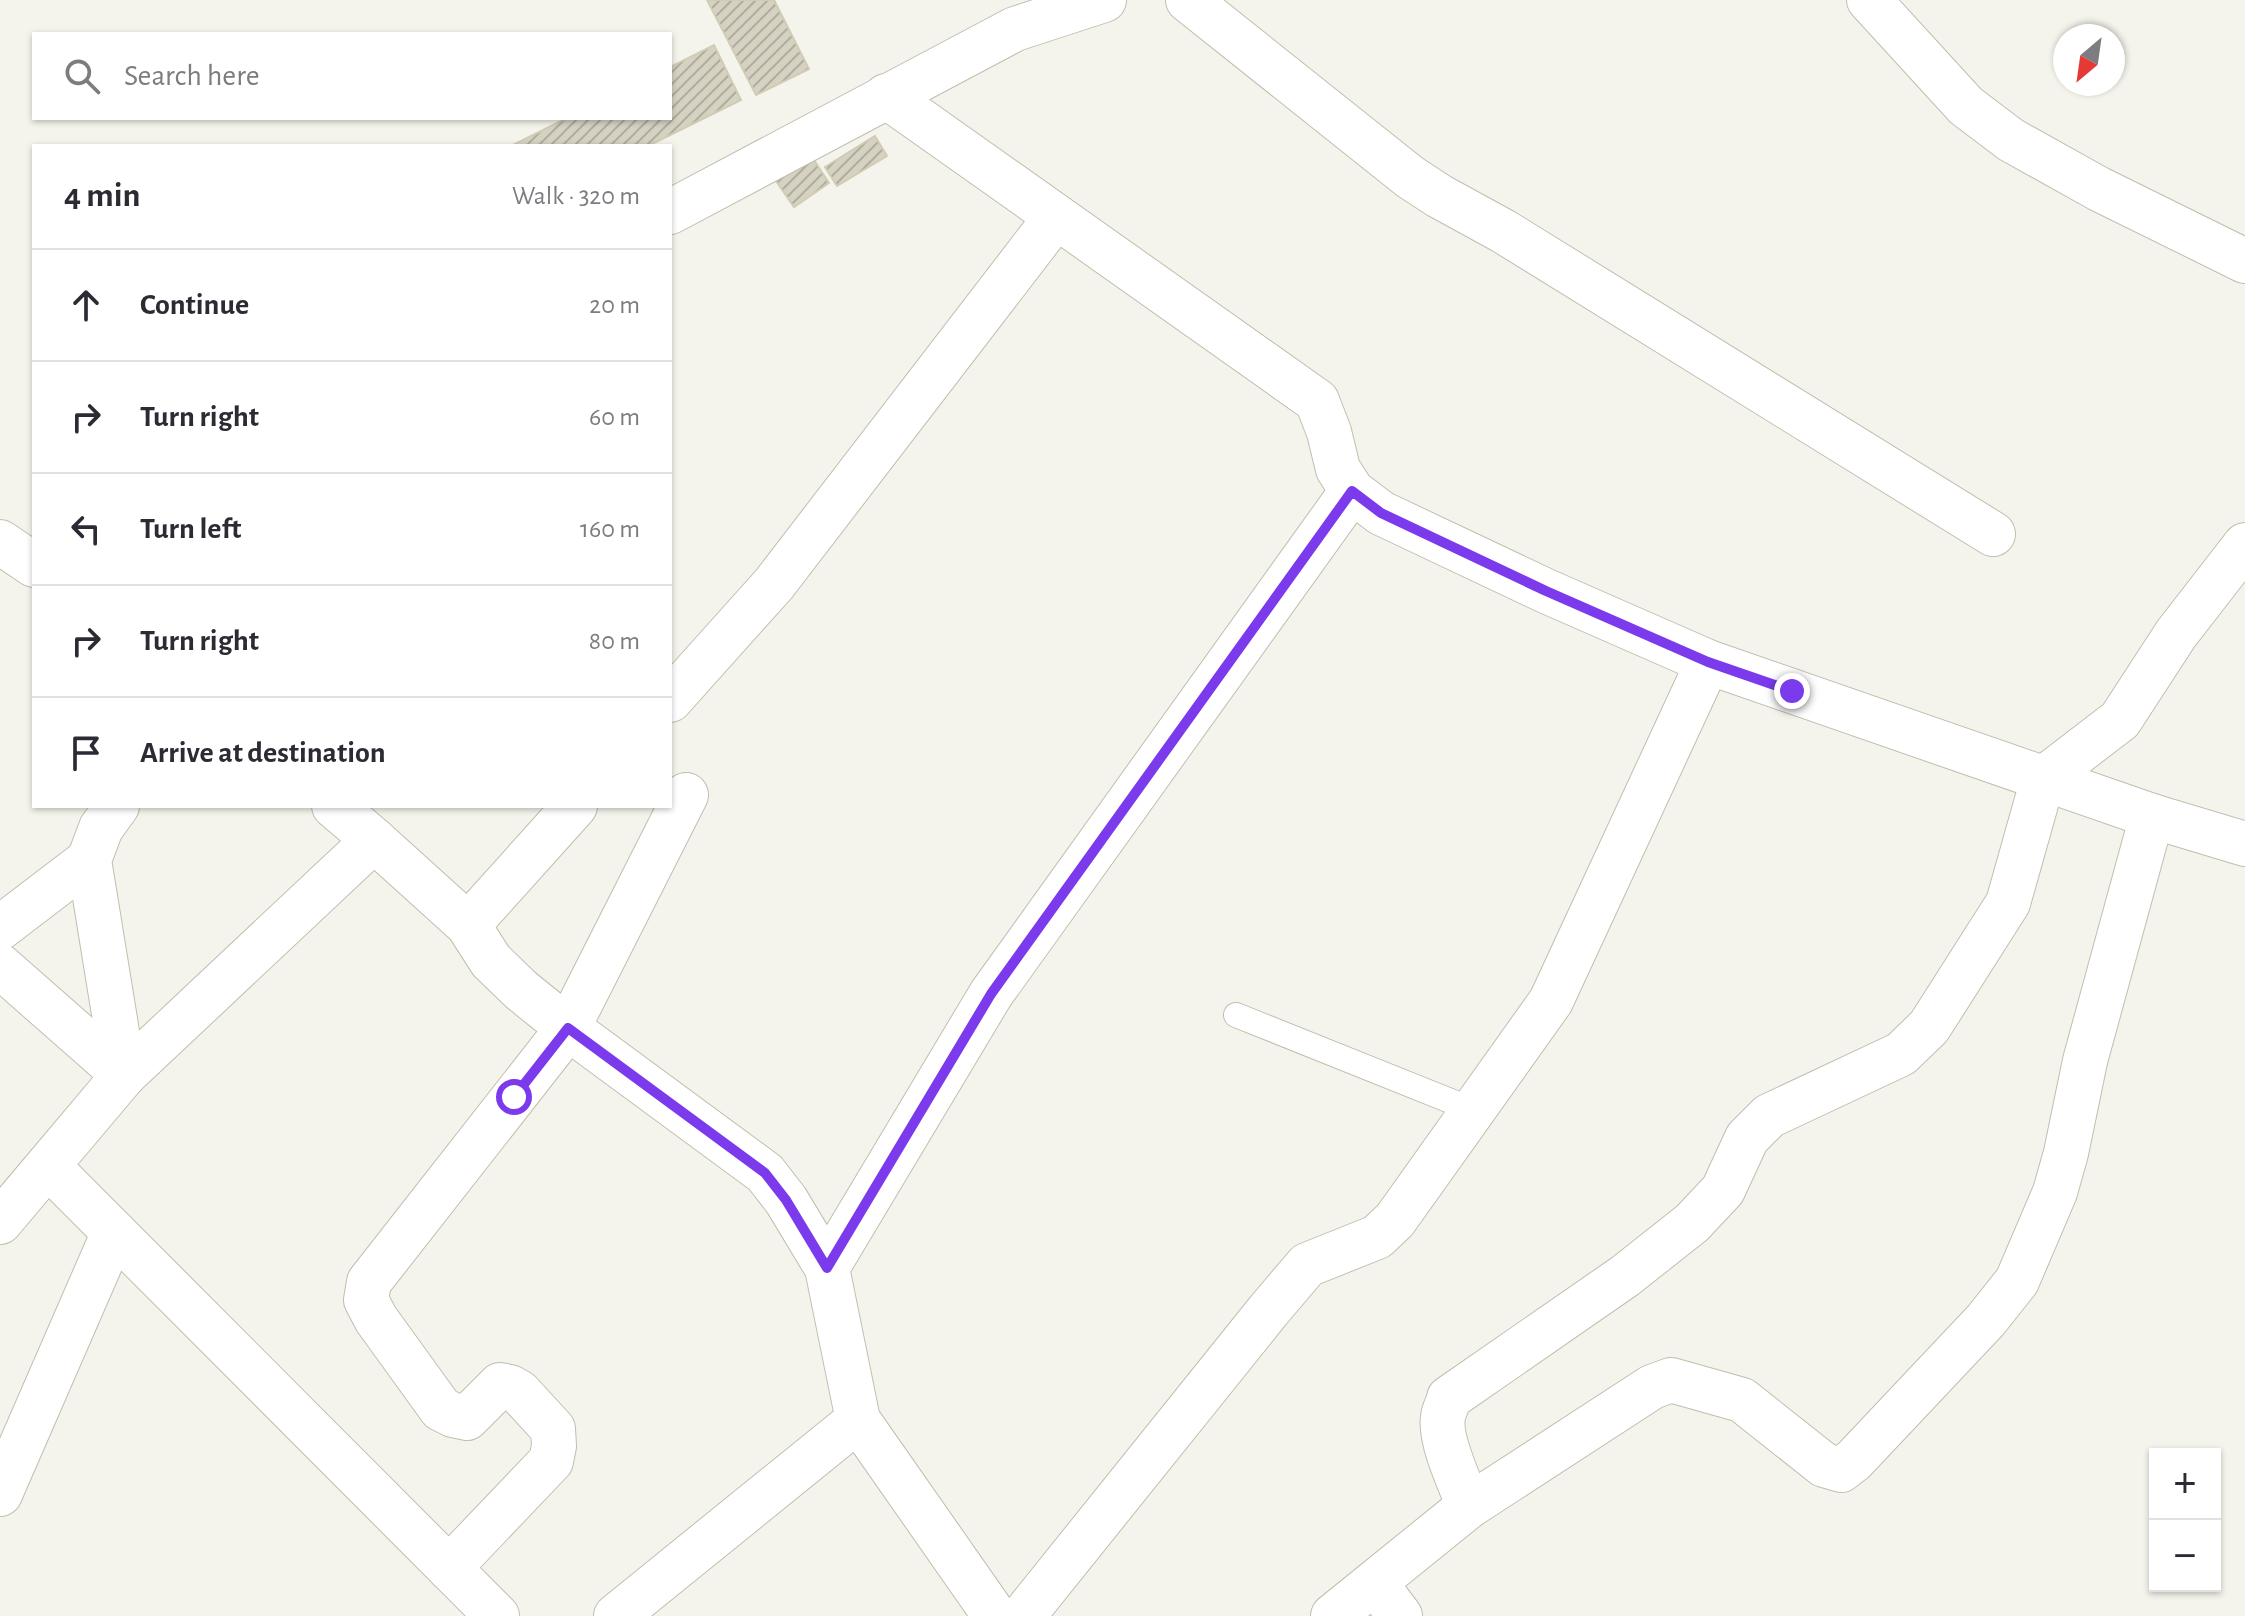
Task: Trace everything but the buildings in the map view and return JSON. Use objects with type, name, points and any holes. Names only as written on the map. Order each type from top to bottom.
[{"type":"street","points":[[672,211],[886,96],[1003,14],[1104,0]]},
{"type":"street","points":[[1188,0],[1420,184],[1503,231],[1993,534]]},
{"type":"street","points":[[1869,0],[1966,106],[2011,140],[2099,189],[2245,261]]},
{"type":"street","points":[[886,96],[1317,401],[1338,469],[1352,491],[1381,513],[1546,591],[1708,662],[2152,816],[2245,844]]},
{"type":"street","points":[[672,698],[774,584],[1056,217]]},
{"type":"street","points":[[827,1268],[991,994],[1352,491]]},
{"type":"street","points":[[0,542],[32,564]]},
{"type":"street","points":[[1469,1506],[1452,1464],[1442,1419],[1449,1398],[1625,1276],[1692,1223],[1723,1190],[1747,1138],[1769,1116],[1901,1054],[1929,1027],[2008,903],[2043,779],[2120,720],[2176,634],[2245,545]]},
{"type":"street","points":[[1023,1616],[1307,1265],[1377,1237],[1395,1220],[1551,1001],[1708,662]]},
{"type":"street","points":[[449,1568],[551,1461],[553,1429],[519,1392],[500,1385],[467,1418],[441,1409],[376,1319],[366,1300],[369,1282],[568,1028],[686,795]]},
{"type":"street","points":[[116,808],[101,828],[89,860],[124,1075]]},
{"type":"street","points":[[336,808],[468,925],[491,961],[521,990],[765,1173],[786,1200],[827,1268],[858,1420],[995,1616]]},
{"type":"street","points":[[468,925],[573,808]]},
{"type":"street","points":[[1333,1616],[1388,1600],[1469,1506],[1652,1387],[1671,1380],[1742,1400],[1824,1465],[1841,1470],[1854,1460],[1986,1320],[2017,1281],[2055,1192],[2085,1061],[2152,816]]},
{"type":"street","points":[[0,1222],[124,1075],[374,840]]},
{"type":"street","points":[[0,928],[89,860]]},
{"type":"street","points":[[0,966],[124,1075]]},
{"type":"street","points":[[48,1166],[497,1616]]},
{"type":"street","points":[[0,1494],[114,1232]]},
{"type":"street","points":[[616,1616],[858,1420]]},
{"type":"lane","points":[[1236,1015],[1473,1110]]},
{"type":"route","points":[[514,1097],[568,1028],[765,1173],[786,1200],[827,1268],[991,994],[1352,491],[1381,513],[1546,591],[1708,662],[1792,691]]}]
